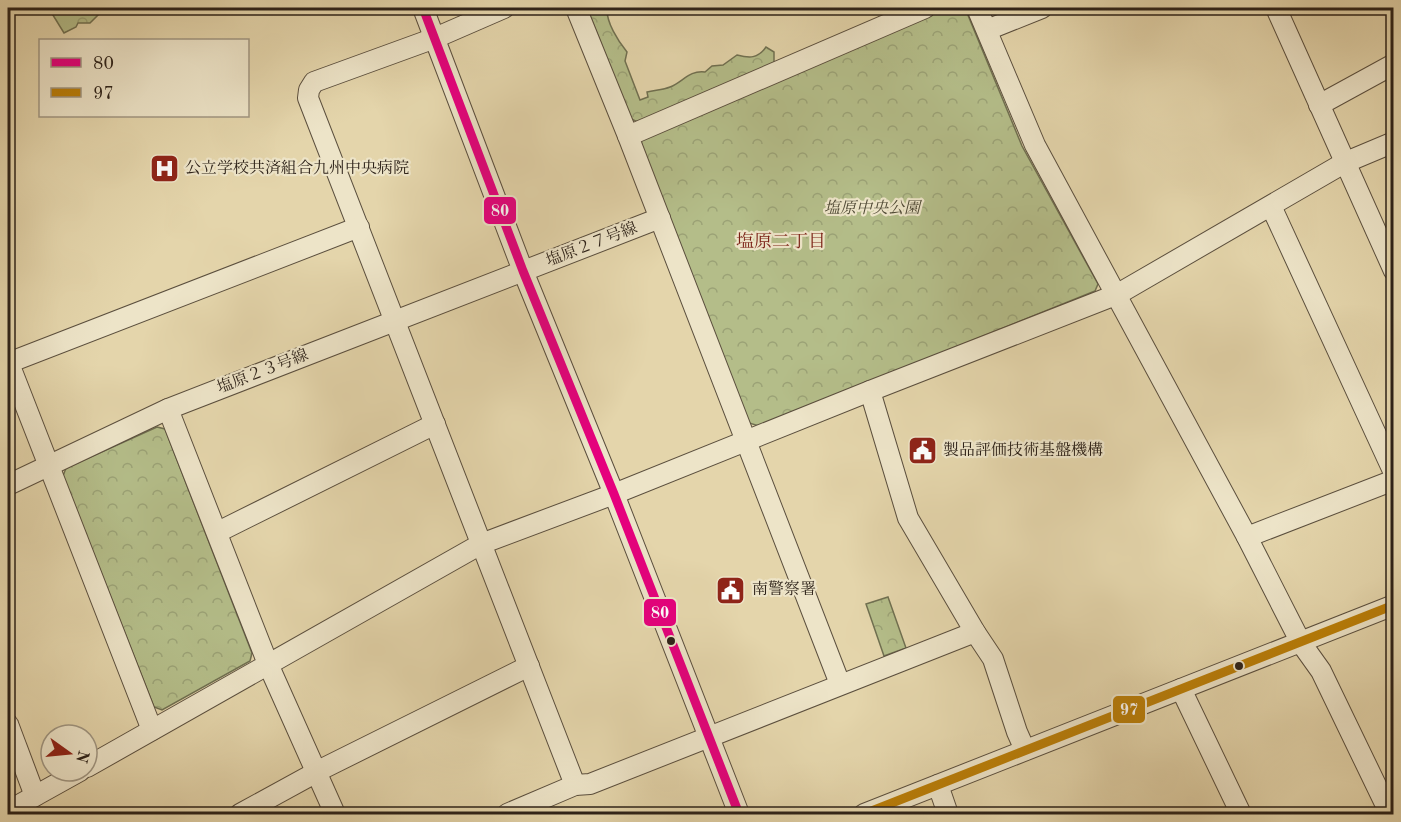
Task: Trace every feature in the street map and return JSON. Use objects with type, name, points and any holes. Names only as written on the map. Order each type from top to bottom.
[{"type":"street","points":[[423,8],[523,272],[614,494],[739,814]]},
{"type":"street","points":[[504,8],[435,38],[314,82],[309,90],[308,98],[575,785]]},
{"type":"street","points":[[576,8],[628,136],[840,684]]},
{"type":"street","points":[[628,136],[925,8]]},
{"type":"street","points":[[977,8],[1035,146],[1118,294],[1301,643],[1321,671],[1390,814]]},
{"type":"street","points":[[987,30],[1042,8]]},
{"type":"street","points":[[1276,8],[1394,271]]},
{"type":"street","points":[[1319,105],[1394,64]]},
{"type":"street","points":[[99,760],[482,544],[1118,294],[1344,163],[1394,142]]},
{"type":"street","points":[[1271,206],[1394,473]]},
{"type":"street","name":"塩原２７号線","points":[[523,272],[660,218]]},
{"type":"street","points":[[152,730],[8,362],[359,227]]},
{"type":"street","name":"塩原２３号線","points":[[8,485],[168,409],[523,272]]},
{"type":"street","points":[[870,390],[908,518],[993,659],[1025,750]]},
{"type":"street","points":[[168,409],[268,664],[335,814]]},
{"type":"street","points":[[218,532],[435,424]]},
{"type":"street","points":[[1247,537],[1394,480]]},
{"type":"street","points":[[870,813],[1394,605]]},
{"type":"street","points":[[507,814],[575,785],[590,784],[975,632]]},
{"type":"street","points":[[240,814],[317,772],[530,666]]},
{"type":"street","points":[[1181,689],[1241,814]]},
{"type":"street","points":[[8,724],[35,796]]},
{"type":"street","points":[[8,811],[58,783]]},
{"type":"street","points":[[938,785],[948,814]]},
{"type":"green space","points":[[53,8],[95,8],[98,15],[90,23],[78,23],[76,27],[64,33],[51,12]]},
{"type":"green space","points":[[587,8],[607,8],[616,37],[627,52],[625,61],[640,100],[648,97],[647,92],[675,85],[690,75],[705,72],[712,66],[723,65],[737,55],[753,57],[760,54],[766,47],[774,52],[774,63],[638,122],[631,119]]},
{"type":"green space","name":"塩原中央公園","points":[[934,8],[965,8],[1022,146],[1098,284],[1095,291],[759,426],[749,423],[640,143],[642,135]]},
{"type":"green space","points":[[157,427],[165,429],[252,653],[250,661],[162,710],[154,707],[63,476],[66,468]]},
{"type":"green space","points":[[888,597],[906,648],[884,656],[866,604]]},
{"type":"transit line","name":"80","points":[[423,8],[523,271],[614,494],[739,814]]},
{"type":"transit line","name":"97","points":[[864,814],[1394,605]]},
{"type":"place","name":"公立学校共済組合九州中央病院","points":[[164,169]]},
{"type":"place","name":"製品評価技術基盤機構","points":[[922,451]]},
{"type":"place","name":"南警察署","points":[[731,590]]},
{"type":"district","name":"塩原二丁目","points":[[781,242]]}]
